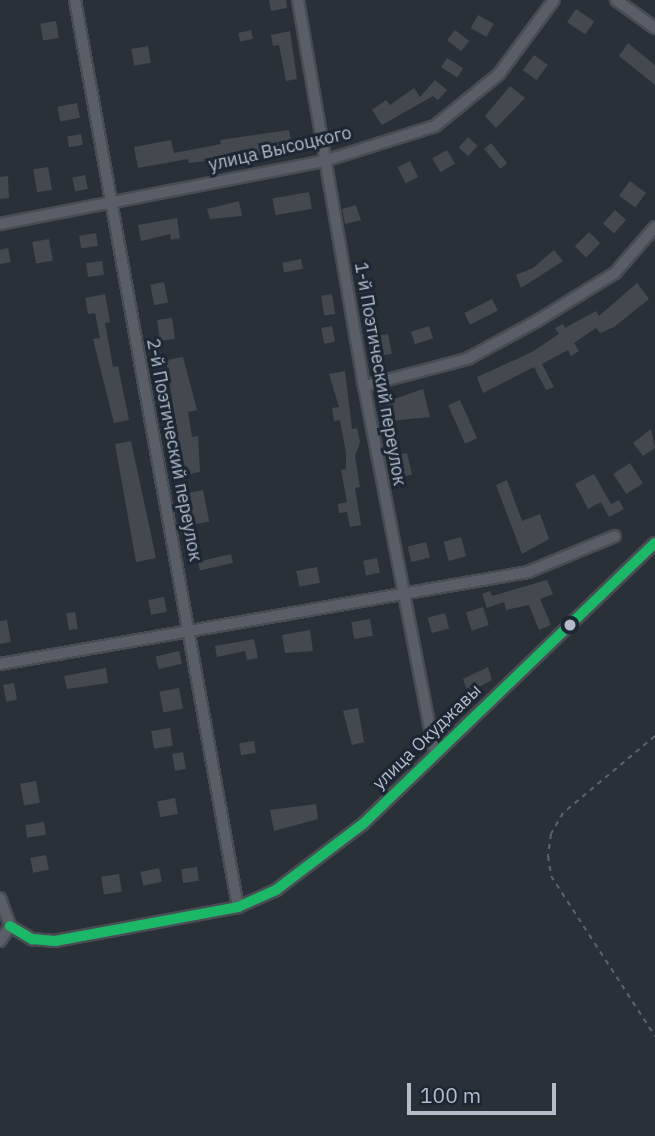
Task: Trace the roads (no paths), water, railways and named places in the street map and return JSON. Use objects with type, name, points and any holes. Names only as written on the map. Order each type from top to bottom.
[{"type":"street","name":"2-й Поэтический переулок","points":[[75,0],[109,203],[191,628],[238,907]]},
{"type":"street","name":"1-й Поэтический переулок","points":[[298,0],[364,386],[435,753]]},
{"type":"street","name":"улица Высоцкого","points":[[0,224],[324,161],[435,126],[499,74],[554,0]]},
{"type":"street","points":[[616,0],[655,28]]},
{"type":"street","points":[[364,386],[467,359],[615,273],[655,227]]},
{"type":"street","points":[[0,664],[191,628],[527,572],[615,536]]},
{"type":"street","name":"улица Окуджавы","points":[[10,926],[32,939],[55,941],[238,907],[276,890],[333,850],[655,543]]},
{"type":"street","points":[[0,898],[10,926],[0,941]]}]
